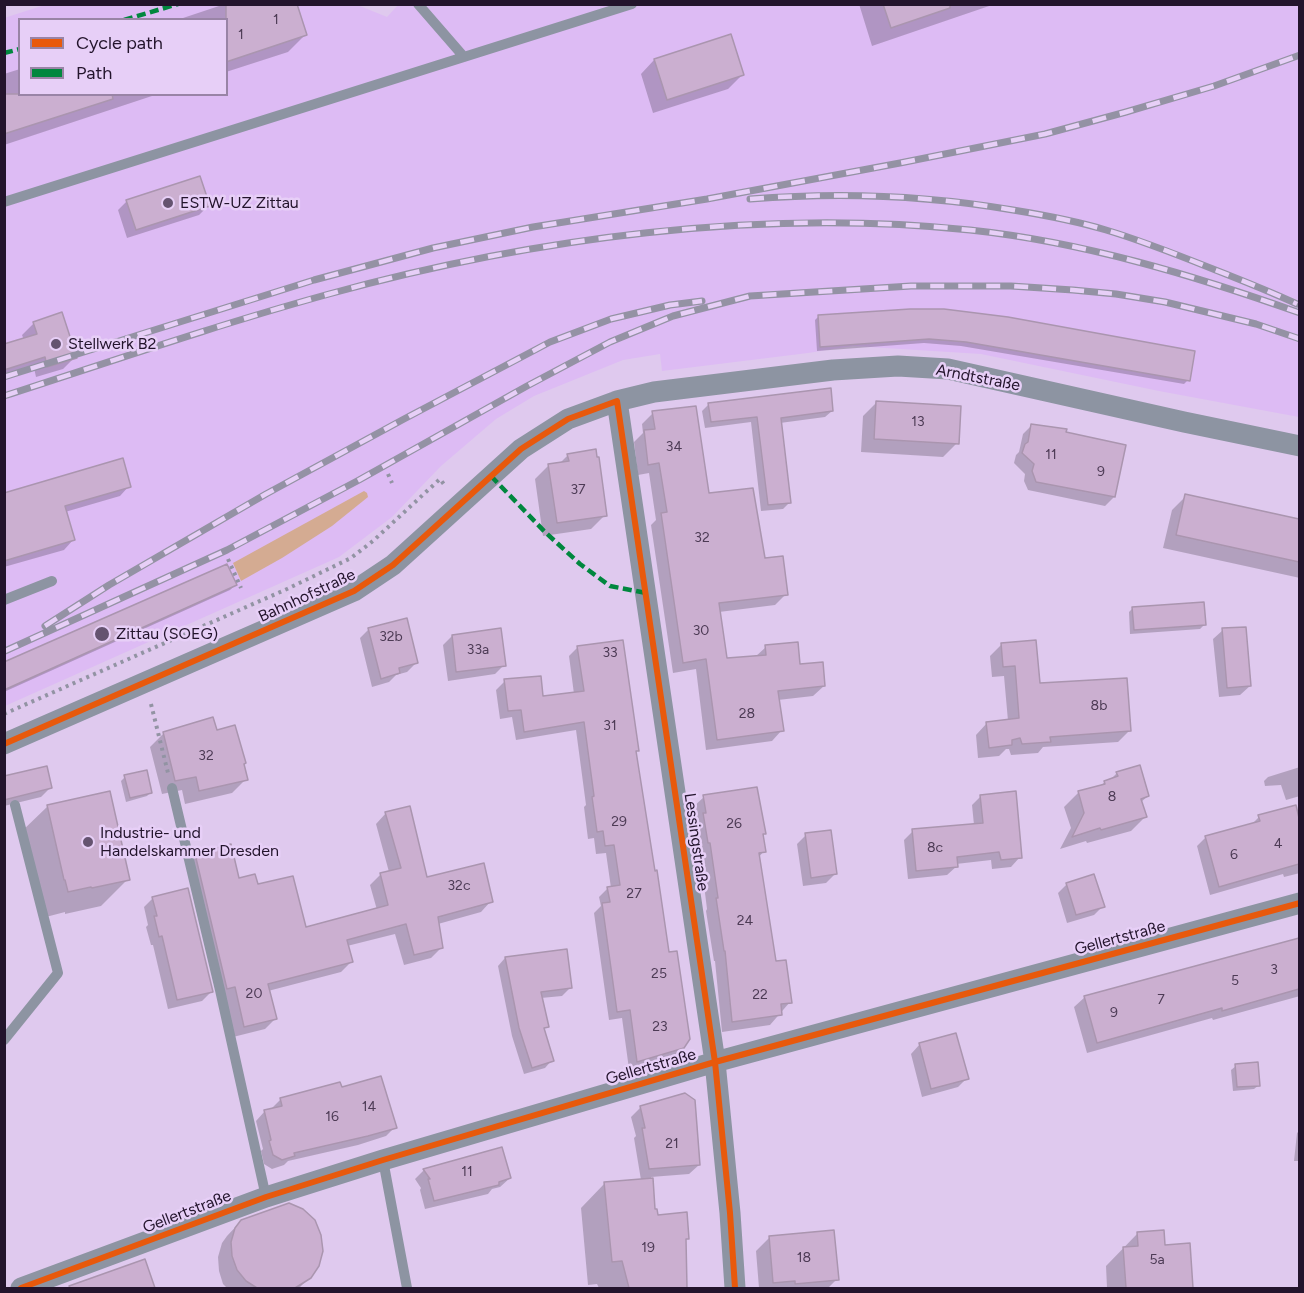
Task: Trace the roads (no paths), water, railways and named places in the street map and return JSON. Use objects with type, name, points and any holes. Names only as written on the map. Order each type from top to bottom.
[{"type":"street","name":"Arndtstraße","points":[[617,401],[654,392],[833,370],[898,366],[948,369],[1299,446]]},
{"type":"street","name":"Bahnhofstraße","points":[[4,744],[354,591],[393,565],[521,448],[568,419],[617,401]]},
{"type":"street","name":"Lessingstraße","points":[[617,401],[715,1062],[735,1288]]},
{"type":"street","name":"Gellertstraße","points":[[21,1288],[266,1197],[383,1160],[715,1062],[1299,903]]},
{"type":"lane","points":[[418,4],[464,57]]},
{"type":"lane","points":[[4,202],[464,57],[604,9],[632,4]]},
{"type":"lane","points":[[4,600],[52,581]]},
{"type":"lane","points":[[172,788],[266,1197]]},
{"type":"lane","points":[[4,1040],[58,973],[15,805]]},
{"type":"lane","points":[[383,1160],[407,1288]]},
{"type":"railway","points":[[4,377],[314,280],[433,248],[533,227],[707,199],[1045,134],[1214,86],[1300,55]]},
{"type":"railway","points":[[750,199],[882,196],[948,201],[1048,216],[1147,243],[1297,304]]},
{"type":"railway","points":[[4,396],[247,318],[406,274],[566,243],[728,226],[810,223],[890,224],[1012,235],[1096,252],[1178,273],[1300,313]]},
{"type":"railway","points":[[5,651],[227,550],[610,342],[673,316],[750,296],[911,286],[1011,286],[1073,290],[1165,302],[1256,324],[1300,339]]},
{"type":"railway","points":[[45,626],[109,585],[266,494],[550,342],[611,319],[670,305],[702,301]]},
{"type":"place","name":"ESTW-UZ Zittau","points":[[168,203]]},
{"type":"place","name":"Stellwerk B2","points":[[56,344]]},
{"type":"place","name":"Zittau (SOEG)","points":[[102,634]]},
{"type":"place","name":"Industrie- und Handelskammer Dresden","points":[[88,842]]}]
